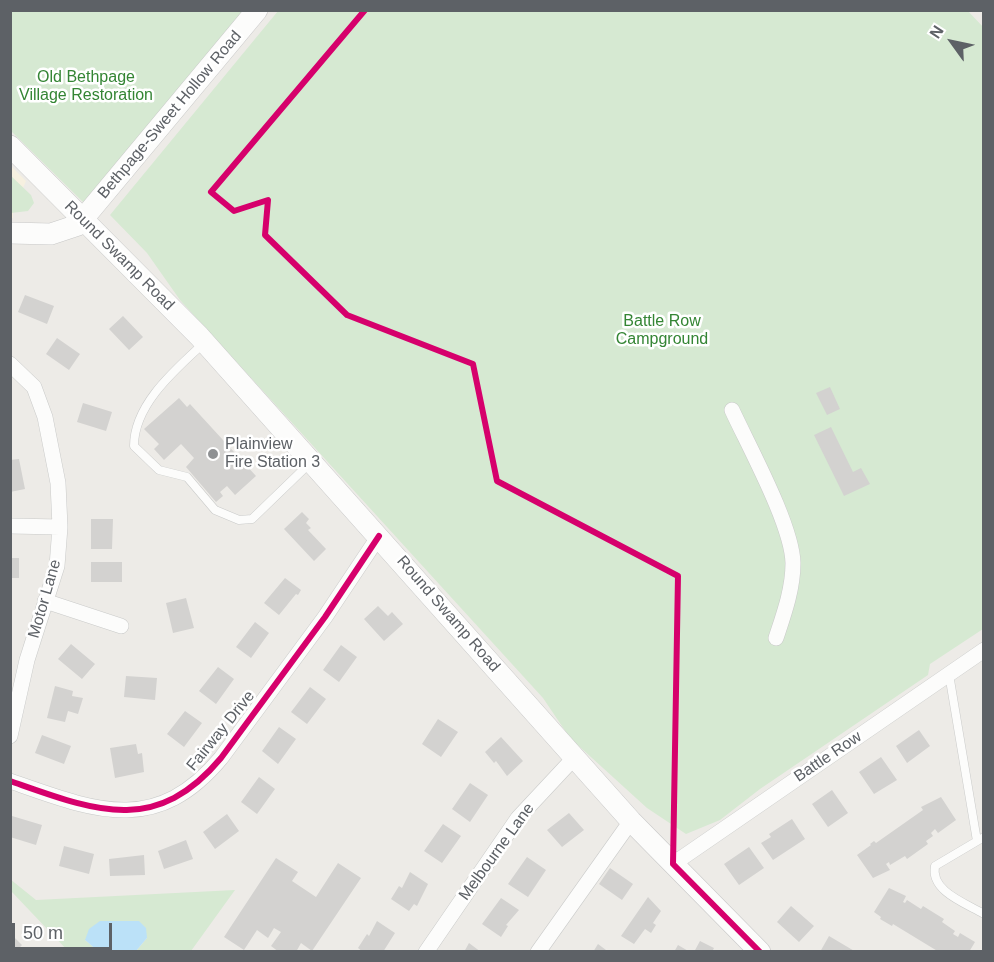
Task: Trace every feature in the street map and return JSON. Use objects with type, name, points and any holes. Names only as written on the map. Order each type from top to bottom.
[{"type":"main road","name":"Bethpage-Sweet Hollow Road","points":[[84,220],[257,10]]},
{"type":"main road","name":"Round Swamp Road","points":[[10,146],[205,342],[631,821],[760,951]]},
{"type":"main road","points":[[10,233],[51,234],[78,225],[84,220]]},
{"type":"street","name":"Motor Lane","points":[[10,364],[34,387],[45,417],[58,483],[60,527],[57,566],[27,660],[10,736]]},
{"type":"street","points":[[732,410],[788,534],[793,562],[789,598],[776,639]]},
{"type":"street","points":[[10,526],[60,527]]},
{"type":"street","name":"Fairway Drive","points":[[10,781],[79,805],[107,811],[149,807],[186,791],[206,775],[221,758],[325,617],[379,536]]},
{"type":"street","points":[[45,601],[122,626]]},
{"type":"street","name":"Battle Row","points":[[673,864],[984,650]]},
{"type":"street","name":"Melbourne Lane","points":[[426,951],[518,818],[574,758]]},
{"type":"street","points":[[538,951],[631,821]]},
{"type":"lane","points":[[205,342],[162,385],[150,402],[134,438],[134,446],[159,470],[187,477],[215,510],[239,520],[252,519],[312,461]]},
{"type":"lane","points":[[949,674],[980,839],[935,866],[935,881],[946,891],[984,914]]},
{"type":"shaded area","points":[[10,165],[26,181],[13,211],[13,218],[11,218]]},
{"type":"green space","name":"Old Bethpage Village Restoration","points":[[10,11],[254,11],[84,203],[11,131]]},
{"type":"green space","name":"Battle Row Campground","points":[[278,11],[968,11],[984,28],[983,629],[930,664],[928,675],[760,789],[720,820],[686,834],[647,808],[570,738],[543,698],[180,300],[147,253],[110,215]]},
{"type":"green space","points":[[10,175],[31,195],[34,203],[28,211],[11,213]]},
{"type":"green space","points":[[10,879],[36,900],[235,890],[191,951],[136,951],[147,938],[85,940],[98,951],[69,952],[11,891]]},
{"type":"water","points":[[100,921],[139,921],[146,928],[147,938],[136,951],[98,951],[85,940],[89,929]]},
{"type":"building","points":[[25,295],[54,306],[47,324],[18,312]]},
{"type":"building","points":[[123,316],[143,337],[129,350],[109,329]]},
{"type":"building","points":[[57,338],[80,354],[69,370],[46,354]]},
{"type":"building","points":[[830,387],[840,409],[827,415],[816,393]]},
{"type":"building","name":"Plainview Fire Station 3","points":[[179,398],[187,407],[190,404],[256,476],[235,495],[227,486],[220,492],[223,496],[216,502],[186,467],[194,458],[181,444],[164,460],[154,449],[159,444],[144,429]]},
{"type":"building","points":[[83,403],[112,412],[106,431],[77,422]]},
{"type":"building","points":[[831,427],[853,472],[861,468],[870,484],[844,496],[814,435]]},
{"type":"building","points":[[19,459],[25,489],[10,492],[10,460]]},
{"type":"building","points":[[302,512],[309,519],[306,523],[311,528],[308,530],[326,549],[314,561],[284,529]]},
{"type":"building","points":[[91,519],[113,519],[112,549],[91,549]]},
{"type":"building","points":[[10,558],[19,558],[19,578],[10,578]]},
{"type":"building","points":[[91,562],[122,562],[122,582],[91,582]]},
{"type":"building","points":[[285,578],[301,590],[279,615],[264,603]]},
{"type":"building","points":[[186,598],[194,628],[173,633],[166,603]]},
{"type":"building","points":[[378,606],[388,616],[392,612],[403,624],[384,641],[364,619]]},
{"type":"building","points":[[255,622],[269,633],[251,658],[236,647]]},
{"type":"building","points":[[71,644],[95,664],[82,679],[58,659]]},
{"type":"building","points":[[341,645],[357,657],[339,682],[323,670]]},
{"type":"building","points":[[218,667],[234,679],[216,704],[199,691]]},
{"type":"building","points":[[126,676],[157,678],[155,700],[124,697]]},
{"type":"building","points":[[55,686],[73,691],[72,696],[83,698],[78,714],[68,711],[65,722],[47,718]]},
{"type":"building","points":[[310,687],[326,699],[307,724],[291,712]]},
{"type":"building","points":[[185,711],[202,723],[184,747],[167,734]]},
{"type":"building","points":[[438,719],[458,732],[441,757],[422,744]]},
{"type":"building","points":[[279,727],[296,739],[278,764],[262,751]]},
{"type":"building","points":[[919,730],[930,746],[907,763],[896,746]]},
{"type":"building","points":[[42,735],[71,746],[64,764],[35,753]]},
{"type":"building","points":[[501,737],[523,761],[507,776],[496,761],[494,763],[485,752]]},
{"type":"building","points":[[136,744],[138,754],[142,753],[144,772],[115,778],[110,748]]},
{"type":"building","points":[[881,757],[897,780],[874,794],[859,772]]},
{"type":"building","points":[[259,777],[275,789],[257,814],[241,802]]},
{"type":"building","points":[[470,783],[488,795],[470,822],[452,809]]},
{"type":"building","points":[[832,790],[848,813],[828,827],[812,804]]},
{"type":"building","points":[[941,797],[956,820],[938,833],[935,829],[931,833],[933,836],[926,841],[928,844],[907,859],[905,856],[890,865],[889,862],[886,864],[890,870],[873,878],[857,855],[874,841],[876,843],[923,810],[921,807]]},
{"type":"building","points":[[569,813],[584,830],[562,847],[547,830]]},
{"type":"building","points":[[227,814],[239,831],[215,849],[203,832]]},
{"type":"building","points":[[12,816],[42,825],[36,845],[10,837]]},
{"type":"building","points":[[792,819],[805,839],[773,860],[761,843],[771,837],[769,834]]},
{"type":"building","points":[[443,824],[461,836],[442,863],[424,851]]},
{"type":"building","points":[[186,840],[193,859],[164,869],[158,851]]},
{"type":"building","points":[[64,846],[94,854],[89,874],[59,866]]},
{"type":"building","points":[[749,847],[764,868],[739,885],[724,864]]},
{"type":"building","points":[[144,855],[145,875],[110,876],[109,859]]},
{"type":"building","points":[[527,857],[546,870],[528,897],[508,884]]},
{"type":"building","points":[[276,858],[298,872],[292,881],[316,897],[338,863],[361,878],[312,951],[301,943],[296,952],[279,952],[271,946],[281,932],[274,928],[268,938],[257,930],[244,950],[224,937]]},
{"type":"building","points":[[610,868],[633,884],[622,900],[599,884]]},
{"type":"building","points":[[410,872],[428,884],[417,906],[414,904],[409,911],[391,899],[399,886],[402,888]]},
{"type":"building","points":[[889,888],[906,896],[903,902],[907,900],[921,909],[923,906],[944,919],[942,922],[955,931],[953,934],[958,937],[960,933],[975,942],[969,952],[939,952],[893,924],[892,926],[880,919],[881,917],[874,912]]},
{"type":"building","points":[[648,897],[661,911],[653,923],[656,925],[651,933],[645,929],[634,944],[621,936]]},
{"type":"building","points":[[501,898],[519,910],[506,925],[508,926],[501,937],[482,924]]},
{"type":"building","points":[[791,906],[814,926],[799,942],[777,922]]},
{"type":"building","points":[[377,921],[395,933],[383,952],[363,952],[358,948],[367,934],[369,936]]},
{"type":"building","points":[[13,936],[22,945],[15,952],[10,952]]},
{"type":"building","points":[[829,936],[856,952],[820,952]]},
{"type":"building","points":[[700,941],[714,948],[712,952],[694,952]]},
{"type":"building","points":[[469,943],[481,952],[464,952]]},
{"type":"building","points":[[598,944],[606,950],[605,952],[593,952]]},
{"type":"building","points":[[678,945],[690,952],[674,952]]},
{"type":"cycle path","points":[[365,10],[211,192],[234,211],[268,200],[265,235],[347,315],[473,364],[497,481],[678,576],[673,864],[760,952]]},
{"type":"cycle path","points":[[10,781],[69,801],[122,810],[147,808],[172,799],[196,783],[221,758],[325,617],[379,536]]},
{"type":"place","name":"Plainview Fire Station 3","points":[[213,454]]}]
